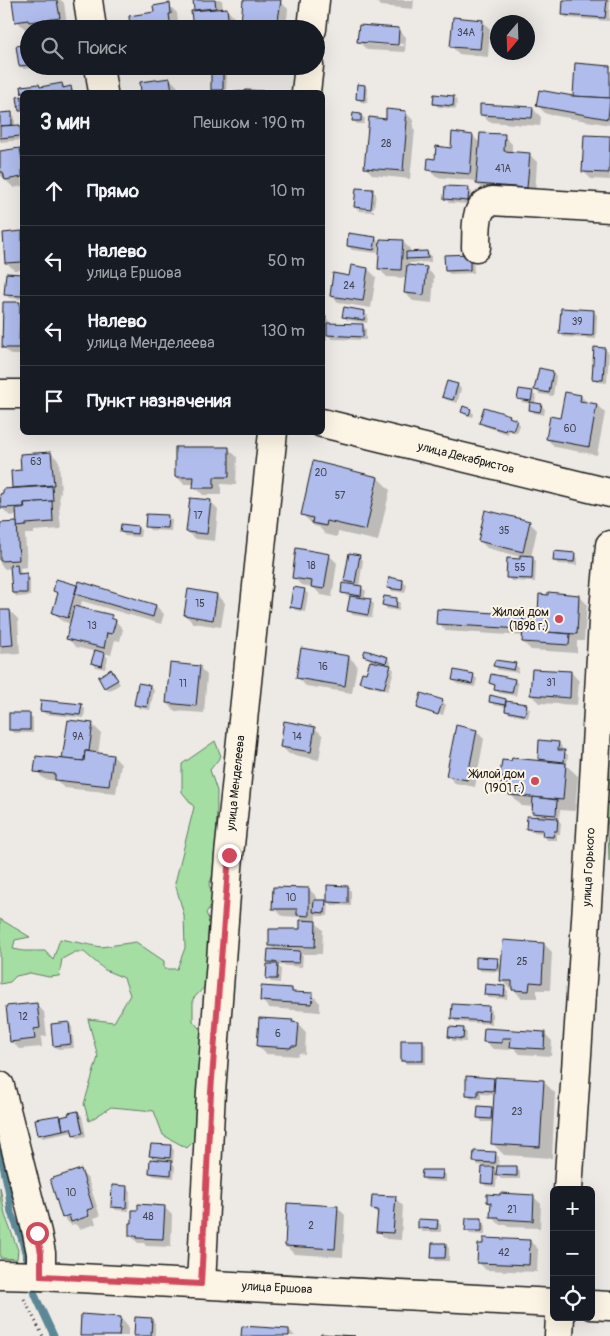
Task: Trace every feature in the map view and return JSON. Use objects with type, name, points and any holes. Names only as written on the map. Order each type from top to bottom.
[{"type":"street","points":[[88,0],[91,20]]},
{"type":"street","points":[[313,20],[315,0]]},
{"type":"street","points":[[100,75],[103,90]]},
{"type":"street","points":[[306,90],[308,75]]},
{"type":"street","points":[[476,247],[478,214],[485,202],[610,208]]},
{"type":"street","points":[[0,394],[20,394]]},
{"type":"street","name":"улица Декабристов","points":[[325,424],[610,493]]},
{"type":"street","name":"улица Менделеева","points":[[201,1284],[211,1092],[229,855],[273,435]]},
{"type":"street","name":"улица Горького","points":[[568,1186],[603,621],[610,545]]},
{"type":"street","points":[[0,1086],[37,1233],[41,1253],[41,1276]]},
{"type":"street","name":"улица Ершова","points":[[7,1275],[550,1303]]},
{"type":"street","points":[[595,1305],[610,1306]]},
{"type":"street","points":[[559,1336],[560,1321]]},
{"type":"path","points":[[7,1275],[25,1302],[43,1336]]},
{"type":"green space","points":[[610,738],[610,862],[604,798]]},
{"type":"green space","points":[[215,741],[221,756],[210,770],[217,791],[216,867],[209,885],[215,900],[206,913],[214,931],[210,981],[193,999],[193,1021],[204,1034],[200,1135],[187,1148],[163,1135],[154,1111],[111,1107],[89,1121],[84,1104],[98,1057],[88,1019],[114,1022],[130,995],[124,978],[105,970],[84,952],[75,952],[62,959],[59,976],[49,977],[30,973],[16,976],[10,982],[0,984],[0,919],[30,937],[15,940],[13,949],[45,951],[53,960],[60,939],[101,947],[136,942],[164,961],[164,969],[177,969],[185,948],[184,915],[175,883],[194,807],[182,792],[182,764]]},
{"type":"green space","points":[[0,1187],[5,1215],[18,1250],[17,1259],[0,1258]]},
{"type":"building","points":[[12,0],[57,0],[60,18],[20,20],[15,22]]},
{"type":"building","points":[[193,0],[215,0],[216,8],[194,10]]},
{"type":"building","points":[[243,0],[281,0],[278,20],[241,20]]},
{"type":"building","points":[[563,0],[607,0],[605,18],[562,15]]},
{"type":"building","points":[[170,3],[170,20],[129,20],[129,16],[154,12],[153,6]]},
{"type":"building","points":[[227,8],[228,20],[192,20],[191,11]]},
{"type":"building","points":[[453,17],[483,20],[480,49],[450,47]]},
{"type":"building","points":[[359,25],[399,28],[398,45],[357,42]]},
{"type":"building","points":[[20,45],[20,66],[19,66],[16,46]]},
{"type":"building","points":[[575,63],[610,66],[610,98],[573,96]]},
{"type":"building","points":[[211,75],[223,75],[223,90],[211,90]]},
{"type":"building","points":[[170,78],[172,90],[141,90],[140,82]]},
{"type":"building","points":[[62,83],[63,88],[71,86],[72,90],[22,90],[21,86],[39,84],[40,87]]},
{"type":"building","points":[[357,84],[365,85],[364,100],[356,99]]},
{"type":"building","points":[[539,90],[573,96],[610,98],[608,119],[536,106]]},
{"type":"building","points":[[434,94],[454,96],[453,106],[433,104]]},
{"type":"building","points":[[20,96],[20,111],[19,111],[17,97]]},
{"type":"building","points":[[480,104],[533,107],[532,118],[480,115]]},
{"type":"building","points":[[386,109],[406,111],[403,171],[364,168],[369,117],[386,119]]},
{"type":"building","points":[[12,112],[12,125],[0,126],[0,113]]},
{"type":"building","points":[[353,113],[361,114],[361,121],[352,121]]},
{"type":"building","points":[[20,125],[20,136],[0,138],[0,126]]},
{"type":"building","points":[[452,132],[473,135],[470,174],[427,170],[428,158],[435,159],[436,146],[451,148]]},
{"type":"building","points":[[480,133],[505,134],[504,151],[530,153],[527,188],[476,184]]},
{"type":"building","points":[[584,135],[610,136],[609,173],[582,172]]},
{"type":"building","points":[[20,148],[20,177],[5,180],[3,172],[0,172],[0,151]]},
{"type":"building","points":[[445,186],[469,187],[468,201],[444,199]]},
{"type":"building","points":[[356,188],[373,189],[371,209],[354,207]]},
{"type":"building","points":[[20,231],[20,262],[5,263],[3,233]]},
{"type":"building","points":[[348,233],[376,237],[374,250],[347,246]]},
{"type":"building","points":[[380,239],[403,240],[401,270],[378,269]]},
{"type":"building","points":[[427,251],[428,258],[406,259],[406,252]]},
{"type":"building","points":[[470,254],[470,270],[445,271],[444,255]]},
{"type":"building","points":[[351,265],[368,268],[363,301],[330,296],[333,273],[349,276]]},
{"type":"building","points":[[407,265],[427,267],[424,295],[404,293]]},
{"type":"building","points":[[6,273],[20,274],[20,296],[4,295]]},
{"type":"building","points":[[3,302],[20,302],[19,348],[2,348]]},
{"type":"building","points":[[344,307],[365,311],[364,320],[342,317]]},
{"type":"building","points":[[561,308],[594,310],[593,336],[559,334]]},
{"type":"building","points":[[327,323],[363,324],[363,337],[327,335]]},
{"type":"building","points":[[594,347],[605,348],[603,380],[592,379]]},
{"type":"building","points":[[539,368],[553,371],[549,393],[534,390]]},
{"type":"building","points":[[447,381],[458,384],[453,400],[442,397]]},
{"type":"building","points":[[519,389],[533,391],[531,401],[517,399]]},
{"type":"building","points":[[565,392],[581,395],[580,401],[597,404],[589,447],[546,439],[550,416],[560,418]]},
{"type":"building","points":[[530,402],[542,404],[540,412],[529,410]]},
{"type":"building","points":[[463,406],[471,409],[469,415],[461,412]]},
{"type":"building","points":[[484,407],[510,415],[509,417],[517,420],[513,431],[506,428],[505,431],[479,423]]},
{"type":"building","points":[[175,447],[229,447],[229,477],[214,477],[214,488],[193,488],[194,477],[175,477]]},
{"type":"building","points":[[51,452],[54,485],[12,488],[11,471],[21,470],[20,454]]},
{"type":"building","points":[[313,461],[378,477],[366,530],[327,521],[326,526],[312,523],[313,518],[301,515]]},
{"type":"building","points":[[52,486],[53,501],[24,503],[24,507],[1,508],[0,494],[3,493],[3,489]]},
{"type":"building","points":[[190,498],[211,500],[207,534],[186,532]]},
{"type":"building","points":[[52,501],[53,522],[26,524],[26,526],[17,527],[16,508],[25,508],[24,503]]},
{"type":"building","points":[[485,510],[530,521],[523,552],[478,541]]},
{"type":"building","points":[[146,514],[168,515],[167,528],[145,527]]},
{"type":"building","points":[[17,522],[19,560],[0,561],[0,523]]},
{"type":"building","points":[[121,524],[138,526],[137,534],[120,532]]},
{"type":"building","points":[[296,548],[330,554],[324,589],[311,587],[312,581],[292,578]]},
{"type":"building","points":[[554,551],[575,553],[574,562],[553,561]]},
{"type":"building","points":[[349,553],[360,555],[355,583],[344,581]]},
{"type":"building","points":[[520,555],[533,556],[532,579],[506,578],[507,558],[520,559]]},
{"type":"building","points":[[17,564],[18,574],[27,573],[27,593],[12,593],[10,565]]},
{"type":"building","points":[[389,577],[403,580],[402,590],[387,588]]},
{"type":"building","points":[[56,579],[77,585],[68,618],[52,613],[58,593],[53,591]]},
{"type":"building","points":[[79,581],[156,605],[153,617],[75,594]]},
{"type":"building","points":[[342,583],[362,586],[361,596],[341,593]]},
{"type":"building","points":[[293,587],[305,589],[301,609],[290,607]]},
{"type":"building","points":[[188,589],[217,594],[213,620],[184,615]]},
{"type":"building","points":[[548,592],[579,595],[577,634],[546,632],[547,613],[538,613],[539,594],[548,595]]},
{"type":"building","points":[[350,596],[371,599],[368,615],[347,611]]},
{"type":"building","points":[[384,596],[397,598],[396,608],[382,605]]},
{"type":"building","points":[[74,606],[112,615],[111,618],[116,620],[112,634],[107,633],[104,648],[66,639]]},
{"type":"building","points":[[437,609],[523,615],[522,629],[436,624]]},
{"type":"building","points":[[0,610],[10,610],[13,645],[0,646]]},
{"type":"building","points":[[524,615],[547,617],[546,632],[570,634],[569,645],[522,642]]},
{"type":"building","points":[[301,648],[349,656],[345,686],[296,678]]},
{"type":"building","points":[[95,650],[105,653],[102,666],[91,663]]},
{"type":"building","points":[[365,650],[388,657],[386,663],[363,656]]},
{"type":"building","points":[[495,660],[516,663],[514,670],[493,666]]},
{"type":"building","points":[[370,661],[391,665],[384,688],[359,682],[362,672],[366,673]]},
{"type":"building","points":[[170,663],[200,666],[196,706],[166,703]]},
{"type":"building","points":[[111,669],[118,680],[104,688],[98,677]]},
{"type":"building","points":[[532,669],[571,671],[570,698],[530,695]]},
{"type":"building","points":[[454,670],[474,674],[472,684],[452,680]]},
{"type":"building","points":[[491,674],[515,679],[512,693],[494,690],[495,685],[489,683]]},
{"type":"building","points":[[138,683],[150,685],[147,707],[134,705]]},
{"type":"building","points":[[421,693],[443,700],[438,715],[417,708]]},
{"type":"building","points":[[490,695],[506,699],[505,705],[489,702]]},
{"type":"building","points":[[41,700],[82,704],[80,715],[40,711]]},
{"type":"building","points":[[506,701],[527,704],[525,715],[505,711]]},
{"type":"building","points":[[9,713],[30,713],[30,730],[9,730]]},
{"type":"building","points":[[68,720],[93,723],[89,751],[85,751],[84,761],[62,759]]},
{"type":"building","points":[[284,721],[315,727],[311,752],[280,747]]},
{"type":"building","points":[[456,725],[477,730],[467,780],[446,776]]},
{"type":"building","points":[[539,740],[559,742],[558,750],[565,750],[564,762],[538,759]]},
{"type":"building","points":[[85,751],[113,755],[109,786],[55,780],[55,774],[34,772],[36,756],[84,761]]},
{"type":"building","points":[[512,758],[566,763],[563,800],[509,795],[509,785],[501,785],[502,776],[500,776],[502,760],[511,761]]},
{"type":"building","points":[[533,797],[557,800],[556,815],[532,813]]},
{"type":"building","points":[[527,816],[558,818],[557,831],[554,831],[553,837],[542,836],[543,830],[526,829]]},
{"type":"building","points":[[327,885],[348,886],[348,903],[327,902]]},
{"type":"building","points":[[273,887],[309,888],[309,916],[297,915],[297,909],[272,909]]},
{"type":"building","points":[[314,900],[326,900],[325,913],[313,912]]},
{"type":"building","points":[[300,920],[316,921],[315,947],[269,946],[269,929],[300,929]]},
{"type":"building","points":[[503,940],[544,943],[542,983],[530,982],[529,991],[512,990],[512,981],[500,981]]},
{"type":"building","points":[[268,949],[300,951],[299,963],[267,962]]},
{"type":"building","points":[[476,957],[498,958],[497,969],[476,968]]},
{"type":"building","points":[[267,964],[278,964],[277,979],[266,979]]},
{"type":"building","points":[[485,984],[505,986],[504,996],[484,995]]},
{"type":"building","points":[[261,986],[292,988],[292,992],[313,993],[312,1004],[260,1001]]},
{"type":"building","points":[[37,1003],[40,1028],[34,1029],[35,1039],[10,1042],[6,1006]]},
{"type":"building","points":[[452,1004],[489,1006],[488,1021],[451,1019]]},
{"type":"building","points":[[259,1018],[293,1020],[292,1022],[299,1023],[297,1046],[291,1046],[291,1048],[257,1046]]},
{"type":"building","points":[[69,1022],[71,1044],[53,1046],[51,1024]]},
{"type":"building","points":[[449,1027],[464,1028],[463,1039],[448,1037]]},
{"type":"building","points":[[484,1028],[545,1032],[544,1049],[510,1047],[511,1038],[502,1038],[502,1043],[483,1042]]},
{"type":"building","points":[[401,1040],[423,1040],[423,1061],[401,1061]]},
{"type":"building","points":[[466,1076],[494,1078],[493,1091],[478,1090],[478,1096],[466,1095]]},
{"type":"building","points":[[495,1077],[544,1080],[540,1147],[491,1144]]},
{"type":"building","points":[[478,1106],[492,1107],[491,1119],[477,1118]]},
{"type":"building","points":[[78,1111],[83,1133],[73,1135],[71,1128],[63,1130],[61,1117]]},
{"type":"building","points":[[60,1115],[63,1130],[38,1135],[35,1119]]},
{"type":"building","points":[[151,1144],[171,1145],[170,1158],[149,1156]]},
{"type":"building","points":[[474,1151],[496,1152],[495,1163],[473,1162]]},
{"type":"building","points":[[150,1159],[172,1161],[171,1175],[149,1173]]},
{"type":"building","points":[[497,1166],[517,1166],[517,1176],[496,1175]]},
{"type":"building","points":[[482,1167],[494,1167],[493,1184],[481,1183]]},
{"type":"building","points":[[81,1169],[93,1208],[87,1210],[89,1216],[71,1222],[69,1215],[62,1218],[50,1179]]},
{"type":"building","points":[[422,1170],[443,1170],[442,1179],[421,1178]]},
{"type":"building","points":[[112,1185],[127,1186],[126,1208],[111,1207]]},
{"type":"building","points":[[500,1193],[534,1195],[533,1221],[490,1217],[491,1203],[487,1202],[487,1194],[500,1195]]},
{"type":"building","points":[[372,1195],[396,1196],[393,1233],[376,1232],[378,1210],[371,1209]]},
{"type":"building","points":[[287,1203],[338,1206],[335,1249],[285,1246]]},
{"type":"building","points":[[138,1204],[165,1206],[163,1239],[129,1236],[132,1210],[138,1210]]},
{"type":"building","points":[[466,1218],[482,1218],[482,1231],[465,1231]]},
{"type":"building","points":[[418,1219],[438,1220],[437,1229],[418,1228]]},
{"type":"building","points":[[483,1238],[530,1240],[529,1265],[477,1263],[478,1244],[483,1244]]},
{"type":"building","points":[[432,1243],[446,1243],[445,1258],[431,1258]]},
{"type":"building","points":[[81,1314],[121,1317],[119,1336],[80,1336]]},
{"type":"building","points":[[135,1317],[152,1318],[151,1336],[134,1336]]},
{"type":"building","points":[[242,1326],[289,1329],[289,1336],[241,1336]]},
{"type":"building","points":[[321,1334],[355,1336],[320,1336]]},
{"type":"waterway","points":[[0,1152],[11,1213],[21,1237],[29,1266]]},
{"type":"waterway","points":[[32,1281],[35,1295],[54,1336]]},
{"type":"place","name":"Жилой дом (1898 г.)","points":[[559,619]]},
{"type":"place","name":"Жилой дом (1901 г.)","points":[[535,781]]},
{"type":"route","points":[[37,1233],[41,1253],[41,1276],[201,1284],[211,1092],[229,855]]}]
